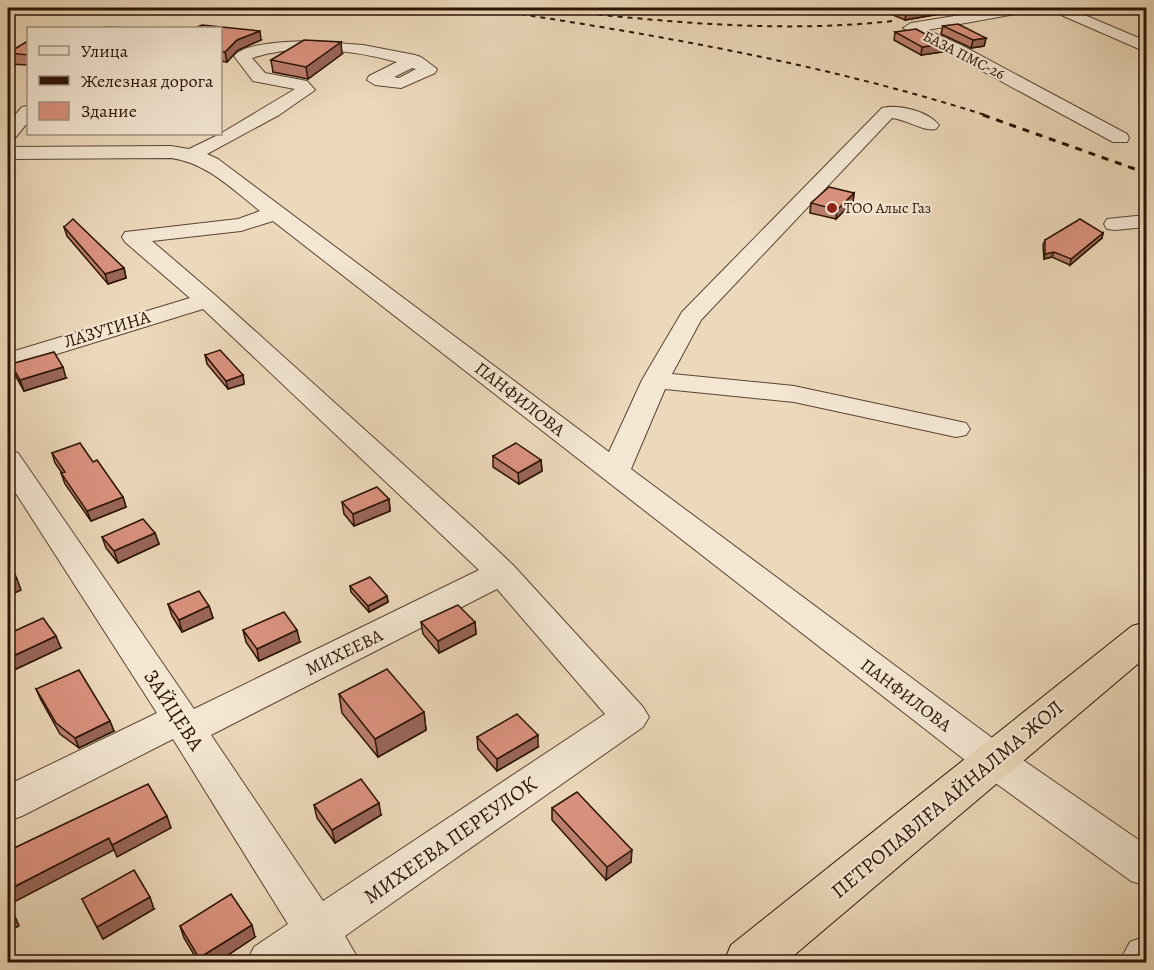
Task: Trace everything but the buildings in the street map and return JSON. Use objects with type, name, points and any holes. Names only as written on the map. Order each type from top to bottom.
[{"type":"highway","name":"ПЕТРОПАВЛҒА АЙНАЛМА ЖОЛ","points":[[748,963],[1146,636]]},
{"type":"street","name":"БАЗА ПМС-26","points":[[1026,8],[910,28],[955,48],[1120,138]]},
{"type":"street","points":[[1057,8],[1146,47]]},
{"type":"street","points":[[192,155],[273,111],[306,90],[301,85],[259,77],[242,56],[256,49],[319,44],[415,60]]},
{"type":"street","points":[[8,134],[27,112]]},
{"type":"street","points":[[615,472],[655,380],[691,317],[888,112],[911,115],[930,125]]},
{"type":"street","points":[[47,153],[72,135]]},
{"type":"street","name":"ПАНФИЛОВА","points":[[8,153],[152,152],[192,155],[211,164],[277,212],[993,760],[1146,868]]},
{"type":"street","points":[[277,212],[241,225],[134,237],[207,300],[464,536],[501,573]]},
{"type":"street","points":[[1115,224],[1146,221]]},
{"type":"street","name":"ЛАЗУТИНА","points":[[8,361],[207,300]]},
{"type":"street","points":[[655,380],[794,394],[956,429]]},
{"type":"street","name":"ЗАЙЦЕВА","points":[[8,459],[184,724],[326,948]]},
{"type":"street","name":"МИХЕЕВА ПЕРЕУЛОК","points":[[270,963],[326,948],[630,717],[501,573]]},
{"type":"street","name":"МИХЕЕВА","points":[[8,804],[184,724],[501,573]]},
{"type":"street","points":[[1142,963],[1146,957]]},
{"type":"railway","points":[[481,8],[609,28],[800,65],[926,97],[988,116]]},
{"type":"railway","points":[[538,8],[671,21],[760,26],[848,25],[893,21]]},
{"type":"railway","points":[[613,8],[712,8]]},
{"type":"railway","points":[[983,115],[1146,173]]},
{"type":"place","name":"ТОО Алыс Газ","points":[[832,208]]}]
